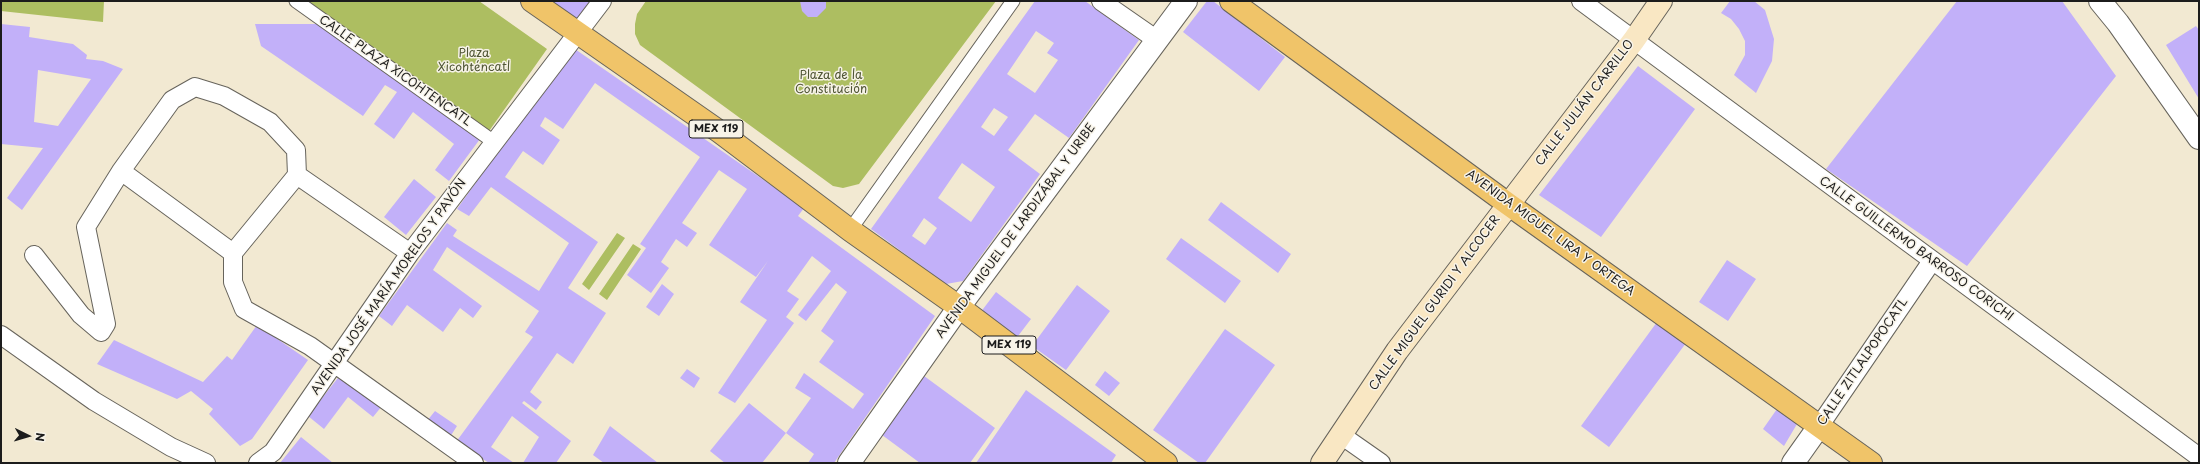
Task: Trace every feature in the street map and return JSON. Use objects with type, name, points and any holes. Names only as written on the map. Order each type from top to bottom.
[{"type":"main road","name":"MEX 119","points":[[532,1],[577,34],[716,128],[850,230],[959,307],[1166,463]]},
{"type":"main road","name":"AVENIDA MIGUEL LIRA Y ORTEGA","points":[[1231,1],[1508,204],[1820,425],[1871,463]]},
{"type":"main road","name":"CALLE JULIÁN CARRILLO","points":[[1508,204],[1634,40],[1661,1]]},
{"type":"main road","name":"CALLE MIGUEL GURIDI Y ALCOCER","points":[[1322,463],[1397,351],[1508,204]]},
{"type":"street","name":"CALLE PLAZA XICOHTENCATL","points":[[296,1],[494,142]]},
{"type":"street","points":[[577,34],[602,1]]},
{"type":"street","points":[[850,230],[1013,1]]},
{"type":"street","points":[[1101,1],[1156,40]]},
{"type":"street","name":"AVENIDA MIGUEL DE LARDIZÁBAL Y URIBE","points":[[849,463],[959,307],[1186,1]]},
{"type":"street","name":"CALLE GUILLERMO BARROSO CORICHI","points":[[1581,1],[2199,457]]},
{"type":"street","points":[[2100,1],[2118,23],[2199,138]]},
{"type":"street","name":"AVENIDA JOSÉ MARÍA MORELOS Y PAVÓN","points":[[258,463],[273,452],[410,253],[577,34]]},
{"type":"street","points":[[34,255],[81,315],[101,332],[106,324],[86,227],[121,171],[172,100],[195,87],[224,96],[270,122],[296,150],[297,175],[233,253],[233,282],[244,309],[310,346],[474,463]]},
{"type":"street","points":[[121,171],[233,253]]},
{"type":"street","points":[[297,175],[410,253]]},
{"type":"street","name":"CALLE ZITLALPOPOCATL","points":[[1793,463],[1932,261]]},
{"type":"street","points":[[1,335],[94,401],[171,447],[206,463]]},
{"type":"street","points":[[1341,435],[1380,463]]},
{"type":"green space","points":[[1,1],[104,1],[103,22],[1,11]]},
{"type":"green space","name":"Plaza Xicohténcatl","points":[[305,1],[479,1],[547,49],[487,134]]},
{"type":"green space","name":"Plaza de la Constitución","points":[[646,1],[996,1],[859,184],[843,188],[833,186],[640,45],[635,34],[635,24],[637,14]]},
{"type":"green space","points":[[617,233],[625,238],[589,290],[582,284]]},
{"type":"green space","points":[[633,244],[641,249],[607,300],[599,294]]},
{"type":"building","points":[[547,1],[596,1],[579,26]]},
{"type":"building","points":[[800,1],[826,1],[826,8],[817,17],[808,17],[802,11]]},
{"type":"building","points":[[1035,1],[1085,1],[1139,40],[1069,138],[1035,114],[1008,150],[1040,174],[963,281],[946,284],[871,229]],"holes":[[[1036,31],[1054,43],[1047,53],[1058,60],[1035,93],[1007,74]],[[994,108],[1008,117],[994,136],[981,127]],[[962,163],[995,187],[971,222],[938,198]],[[924,218],[937,228],[925,245],[912,236]]]},
{"type":"building","points":[[1207,1],[1213,1],[1285,57],[1259,91],[1183,32]]},
{"type":"building","points":[[1730,1],[1754,1],[1765,10],[1774,39],[1772,61],[1756,93],[1734,75],[1745,55],[1745,41],[1739,29],[1731,19],[1721,13]]},
{"type":"building","points":[[1957,1],[2062,1],[2116,76],[1967,266],[1826,169]]},
{"type":"building","points":[[1,24],[30,27],[29,37],[73,44],[87,55],[86,59],[103,61],[123,69],[22,210],[7,198],[43,148],[1,144]],"holes":[[[38,70],[91,79],[58,126],[34,122]]]},
{"type":"building","points":[[255,24],[317,24],[403,82],[480,139],[449,181],[435,170],[454,144],[413,112],[394,139],[374,124],[397,92],[385,85],[363,116],[261,46]]},
{"type":"building","points":[[2196,26],[2199,30],[2199,99],[2166,45]]},
{"type":"building","points":[[572,47],[804,208],[798,216],[935,316],[834,463],[808,463],[814,454],[786,433],[811,398],[795,388],[804,373],[853,409],[864,394],[819,362],[834,341],[821,331],[847,292],[836,283],[806,321],[798,315],[831,271],[812,256],[787,291],[799,299],[786,317],[794,323],[735,403],[718,393],[767,320],[740,302],[768,261],[756,277],[709,245],[747,189],[719,170],[682,223],[697,233],[687,247],[676,239],[661,262],[669,268],[651,293],[627,275],[646,248],[640,244],[700,157],[595,83],[563,129],[545,117],[540,126],[560,140],[543,165],[523,151],[505,177],[598,242],[568,288],[606,313],[573,364],[557,353],[530,392],[542,402],[536,410],[524,401],[522,403],[571,441],[556,463],[523,463],[539,437],[512,416],[491,447],[514,463],[489,463],[456,442],[533,337],[525,332],[539,311],[447,247],[433,270],[482,306],[473,318],[460,308],[443,332],[407,305],[392,326],[379,316],[447,223],[457,230],[453,236],[539,291],[569,243],[491,187],[469,216],[457,209]]},
{"type":"building","points":[[1638,66],[1695,109],[1601,237],[1539,195]]},
{"type":"building","points":[[414,179],[436,197],[406,235],[384,217]]},
{"type":"building","points":[[1221,202],[1291,254],[1278,273],[1208,220]]},
{"type":"building","points":[[1181,238],[1241,281],[1225,303],[1166,259]]},
{"type":"building","points":[[1727,260],[1756,279],[1728,321],[1699,302]]},
{"type":"building","points":[[662,284],[674,294],[659,316],[646,307]]},
{"type":"building","points":[[1077,285],[1110,311],[1066,370],[1032,346]]},
{"type":"building","points":[[996,292],[1031,319],[1015,340],[980,313]]},
{"type":"building","points":[[1657,322],[1686,343],[1609,447],[1581,426]]},
{"type":"building","points":[[257,325],[308,360],[252,439],[240,446],[209,414],[213,409],[191,391],[177,399],[97,364],[114,340],[203,382],[227,356],[232,360]]},
{"type":"building","points":[[1225,329],[1275,365],[1205,463],[1199,463],[1153,430]]},
{"type":"building","points":[[687,369],[700,378],[694,388],[680,378]]},
{"type":"building","points":[[1105,371],[1120,383],[1109,396],[1095,385]]},
{"type":"building","points":[[920,373],[995,428],[970,463],[920,463],[878,432]]},
{"type":"building","points":[[341,374],[382,406],[373,417],[348,397],[324,429],[308,416]]},
{"type":"building","points":[[1026,390],[1116,455],[1111,463],[976,463]]},
{"type":"building","points":[[749,403],[786,433],[762,463],[725,463],[710,451]]},
{"type":"building","points":[[1777,409],[1797,424],[1784,446],[1763,429]]},
{"type":"building","points":[[435,411],[457,426],[450,437],[427,421]]},
{"type":"building","points":[[610,426],[658,463],[604,463],[593,455]]},
{"type":"building","points":[[301,437],[333,463],[280,463]]}]
